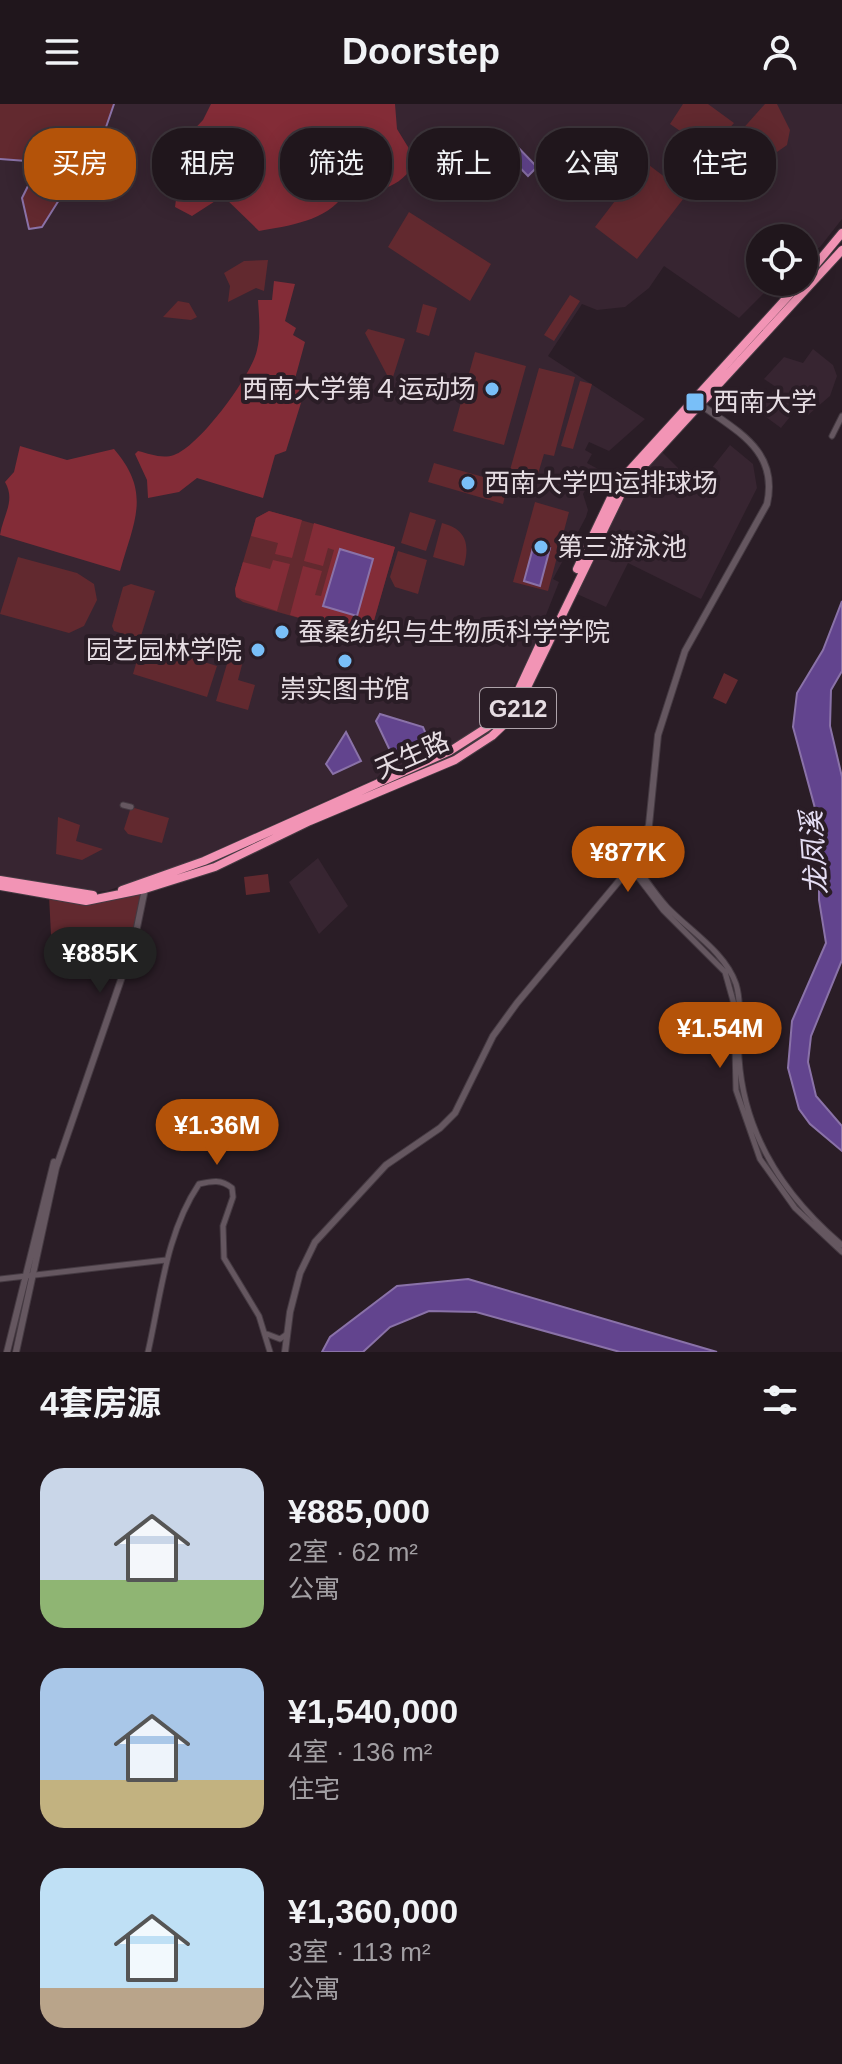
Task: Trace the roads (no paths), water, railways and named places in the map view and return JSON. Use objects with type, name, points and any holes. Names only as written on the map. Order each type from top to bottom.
[{"type":"highway","name":"天生路","points":[[818,262],[842,233]]},
{"type":"highway","name":"天生路","points":[[0,880],[86,896],[132,887],[204,861],[437,757],[489,726],[514,700],[618,483],[842,250]]},
{"type":"highway","name":"天生路","points":[[0,886],[86,901],[145,889],[215,867],[310,821],[455,760],[492,736],[513,716],[526,693],[558,619],[625,486],[789,296]]},
{"type":"street","points":[[285,1352],[300,1273],[315,1242],[370,1180],[440,1128],[455,1113],[493,1036],[633,865],[649,825],[658,735],[685,651],[767,504],[770,492],[769,470],[754,443],[698,403]]},
{"type":"street","points":[[832,436],[842,416]]},
{"type":"street","points":[[123,805],[131,807]]},
{"type":"street","points":[[633,865],[665,905],[729,970],[740,1004],[740,1066],[751,1123],[780,1180],[821,1227],[842,1245]]},
{"type":"street","points":[[633,865],[663,910],[725,972],[734,1004],[736,1090],[760,1159],[795,1208],[842,1252]]},
{"type":"street","points":[[16,1352],[56,1168],[134,942],[145,889]]},
{"type":"street","points":[[7,1352],[51,1168],[77,1107]]},
{"type":"street","points":[[148,1352],[166,1260],[189,1200],[199,1184],[224,1182],[232,1188],[233,1197],[223,1226],[224,1258],[266,1333],[270,1352]]},
{"type":"street","points":[[0,1279],[32,1278],[166,1260]]},
{"type":"street","points":[[266,1333],[274,1339],[287,1334]]},
{"type":"waterway","points":[[0,159],[40,162],[22,198],[29,229],[42,227],[59,200],[81,200],[88,193],[86,142],[105,130],[114,104]]},
{"type":"place","name":"西南大学第４运动场","points":[[492,389]]},
{"type":"place","name":"西南大学","points":[[695,402]]},
{"type":"place","name":"西南大学四运排球场","points":[[468,483]]},
{"type":"place","name":"第三游泳池","points":[[541,547]]},
{"type":"place","name":"蚕桑纺织与生物质科学学院","points":[[282,632]]},
{"type":"place","name":"园艺园林学院","points":[[258,650]]},
{"type":"place","name":"崇实图书馆","points":[[345,661]]},
{"type":"water label","name":"龙凤溪","points":[[814,853]]}]
